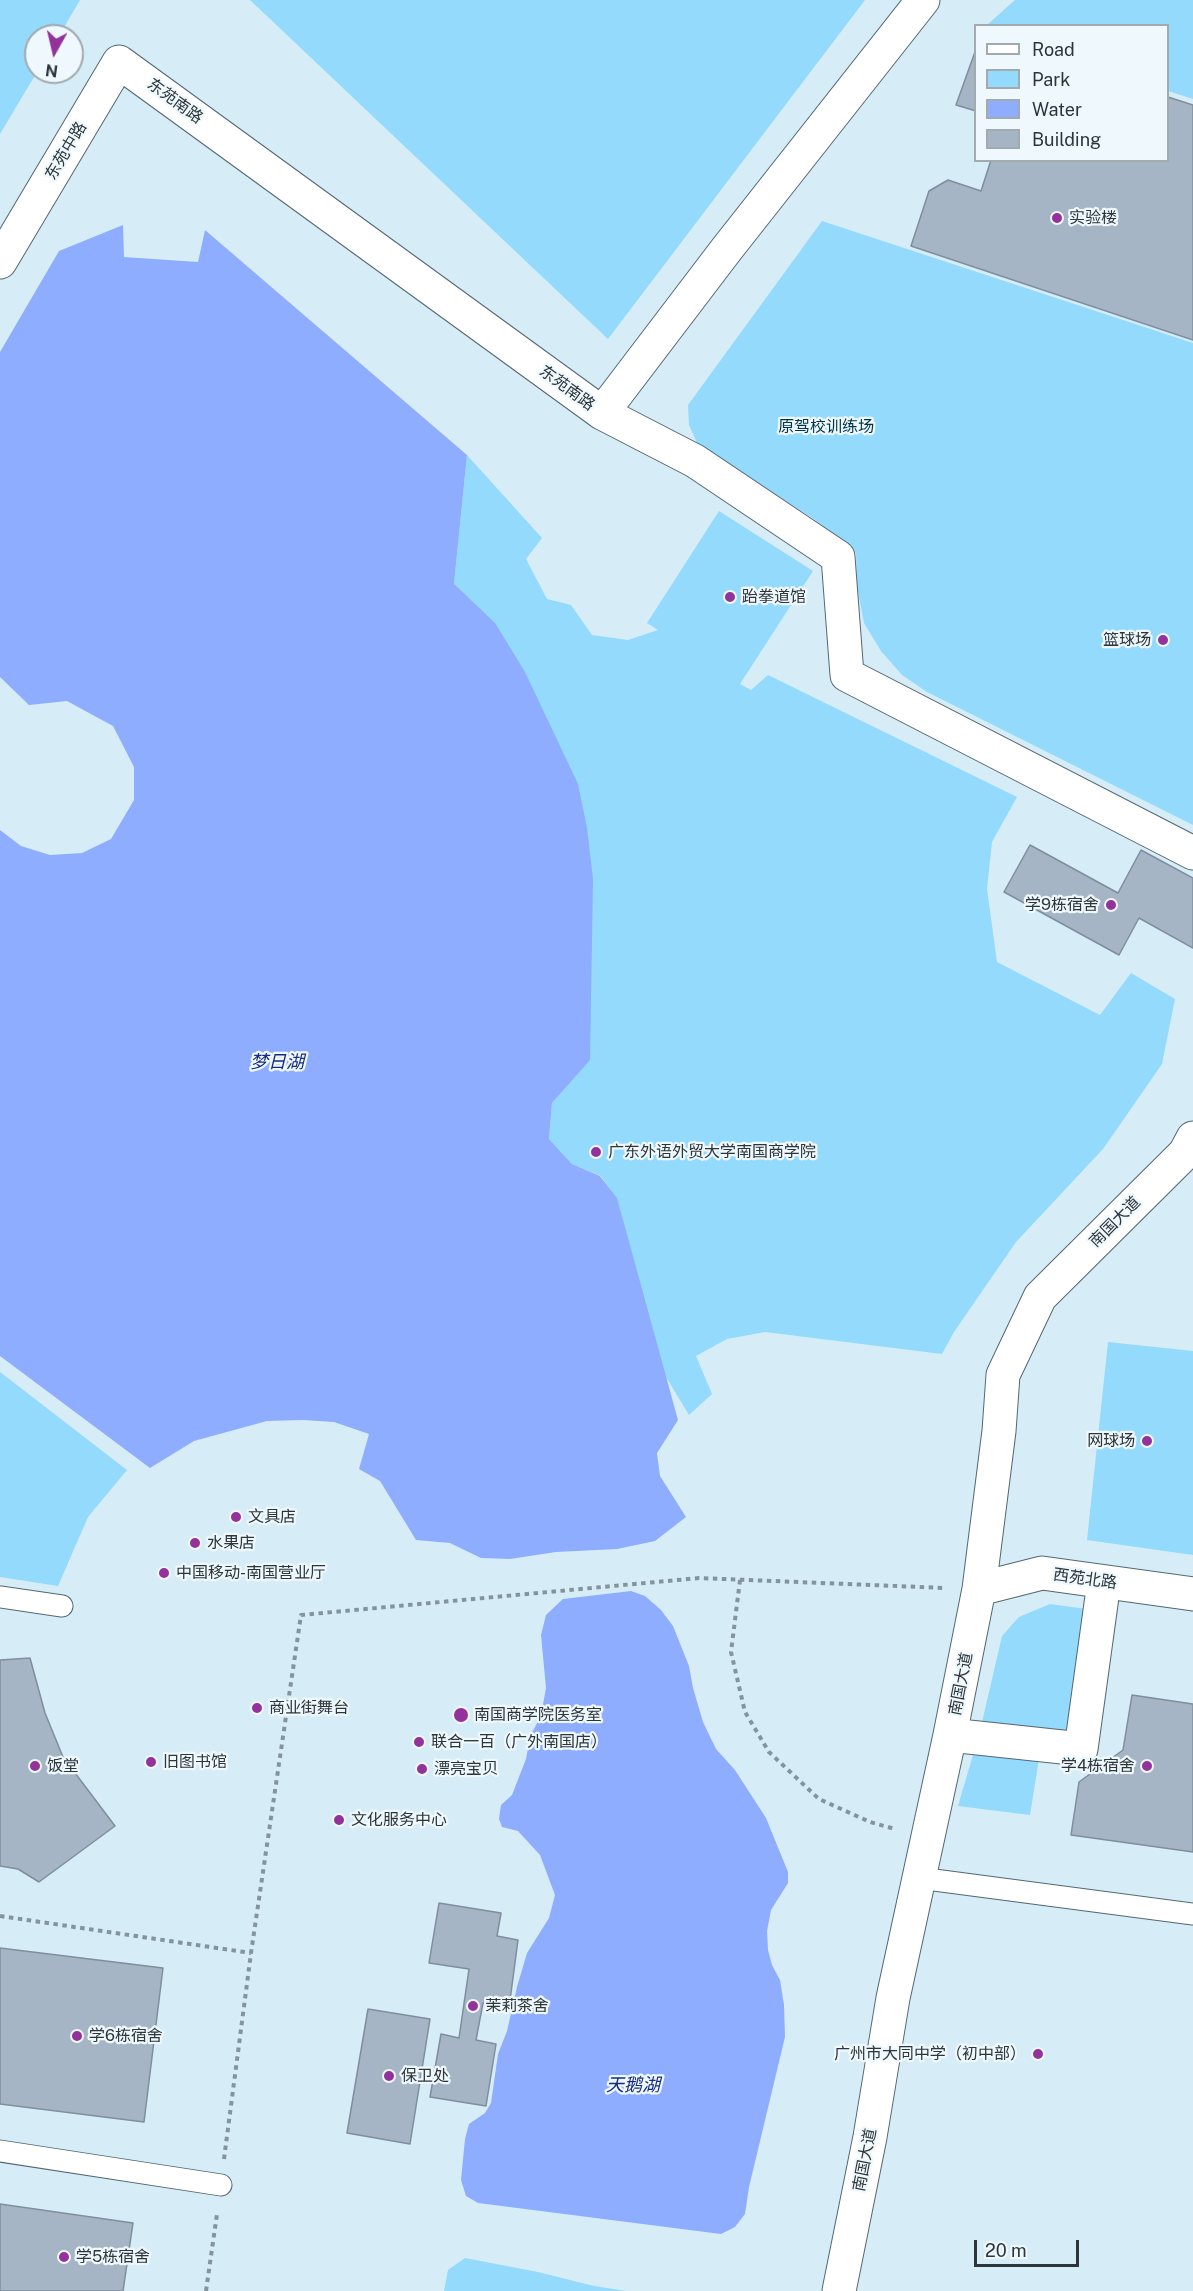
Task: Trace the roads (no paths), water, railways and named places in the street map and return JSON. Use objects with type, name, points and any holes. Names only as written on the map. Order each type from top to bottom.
[{"type":"street","name":"东苑南路","points":[[139,75],[602,413],[726,250],[923,0]]},
{"type":"street","name":"东苑中路","points":[[0,262],[118,62],[139,75]]},
{"type":"street","points":[[602,413],[695,461],[838,557],[847,675],[1193,853]]},
{"type":"street","name":"南国大道","points":[[839,2291],[870,2137],[893,1998],[979,1589],[999,1431],[1003,1375],[1040,1297],[1190,1149]]},
{"type":"street","name":"西苑北路","points":[[979,1589],[1042,1573],[1193,1594]]},
{"type":"street","points":[[950,1735],[1081,1749],[1104,1582]]},
{"type":"lane","points":[[0,1597],[62,1606]]},
{"type":"lane","points":[[919,1878],[1193,1914]]},
{"type":"lane","points":[[0,2151],[221,2185]]},
{"type":"water","name":"梦日湖","points":[[123,225],[124,257],[198,262],[205,230],[467,455],[454,584],[495,623],[525,672],[578,784],[587,828],[593,879],[590,1060],[552,1103],[549,1139],[572,1164],[600,1176],[617,1198],[678,1420],[657,1453],[660,1476],[686,1517],[655,1541],[617,1549],[556,1552],[510,1559],[481,1558],[450,1543],[416,1540],[380,1481],[359,1469],[369,1434],[334,1422],[267,1421],[194,1441],[150,1468],[0,1356],[0,830],[21,846],[50,855],[82,853],[111,839],[134,800],[134,767],[113,726],[67,701],[29,705],[0,677],[0,352],[59,251]]},
{"type":"water","name":"天鹅湖","points":[[631,1591],[645,1596],[661,1610],[673,1626],[689,1666],[703,1722],[716,1749],[735,1770],[766,1818],[788,1872],[788,1883],[771,1910],[767,1931],[768,1950],[772,1965],[780,1980],[784,2005],[785,2037],[749,2187],[745,2214],[735,2227],[721,2234],[478,2203],[466,2196],[461,2180],[465,2139],[469,2124],[485,2113],[491,2103],[498,2054],[507,2031],[527,1953],[549,1918],[555,1895],[540,1855],[518,1831],[502,1827],[499,1819],[501,1805],[512,1795],[526,1759],[530,1737],[541,1715],[546,1688],[541,1635],[546,1615],[563,1599]]},
{"type":"place","name":"实验楼","points":[[1057,218]]},
{"type":"place","name":"跆拳道馆","points":[[730,597]]},
{"type":"place","name":"篮球场","points":[[1163,640]]},
{"type":"place","name":"学9栋宿舍","points":[[1111,905]]},
{"type":"place","name":"广东外语外贸大学南国商学院","points":[[596,1152]]},
{"type":"place","name":"网球场","points":[[1147,1441]]},
{"type":"place","name":"文具店","points":[[236,1517]]},
{"type":"place","name":"水果店","points":[[195,1543]]},
{"type":"place","name":"中国移动-南国营业厅","points":[[164,1573]]},
{"type":"place","name":"商业街舞台","points":[[257,1708]]},
{"type":"place","name":"南国商学院医务室","points":[[461,1715]]},
{"type":"place","name":"联合一百（广外南国店）","points":[[419,1742]]},
{"type":"place","name":"旧图书馆","points":[[151,1762]]},
{"type":"place","name":"饭堂","points":[[35,1766]]},
{"type":"place","name":"学4栋宿舍","points":[[1147,1766]]},
{"type":"place","name":"漂亮宝贝","points":[[422,1769]]},
{"type":"place","name":"文化服务中心","points":[[339,1820]]},
{"type":"place","name":"茉莉茶舍","points":[[473,2006]]},
{"type":"place","name":"学6栋宿舍","points":[[77,2036]]},
{"type":"place","name":"广州市大同中学（初中部）","points":[[1038,2054]]},
{"type":"place","name":"保卫处","points":[[389,2076]]},
{"type":"place","name":"学5栋宿舍","points":[[64,2257]]},
{"type":"park label","name":"原驾校训练场","points":[[826,427]]}]
